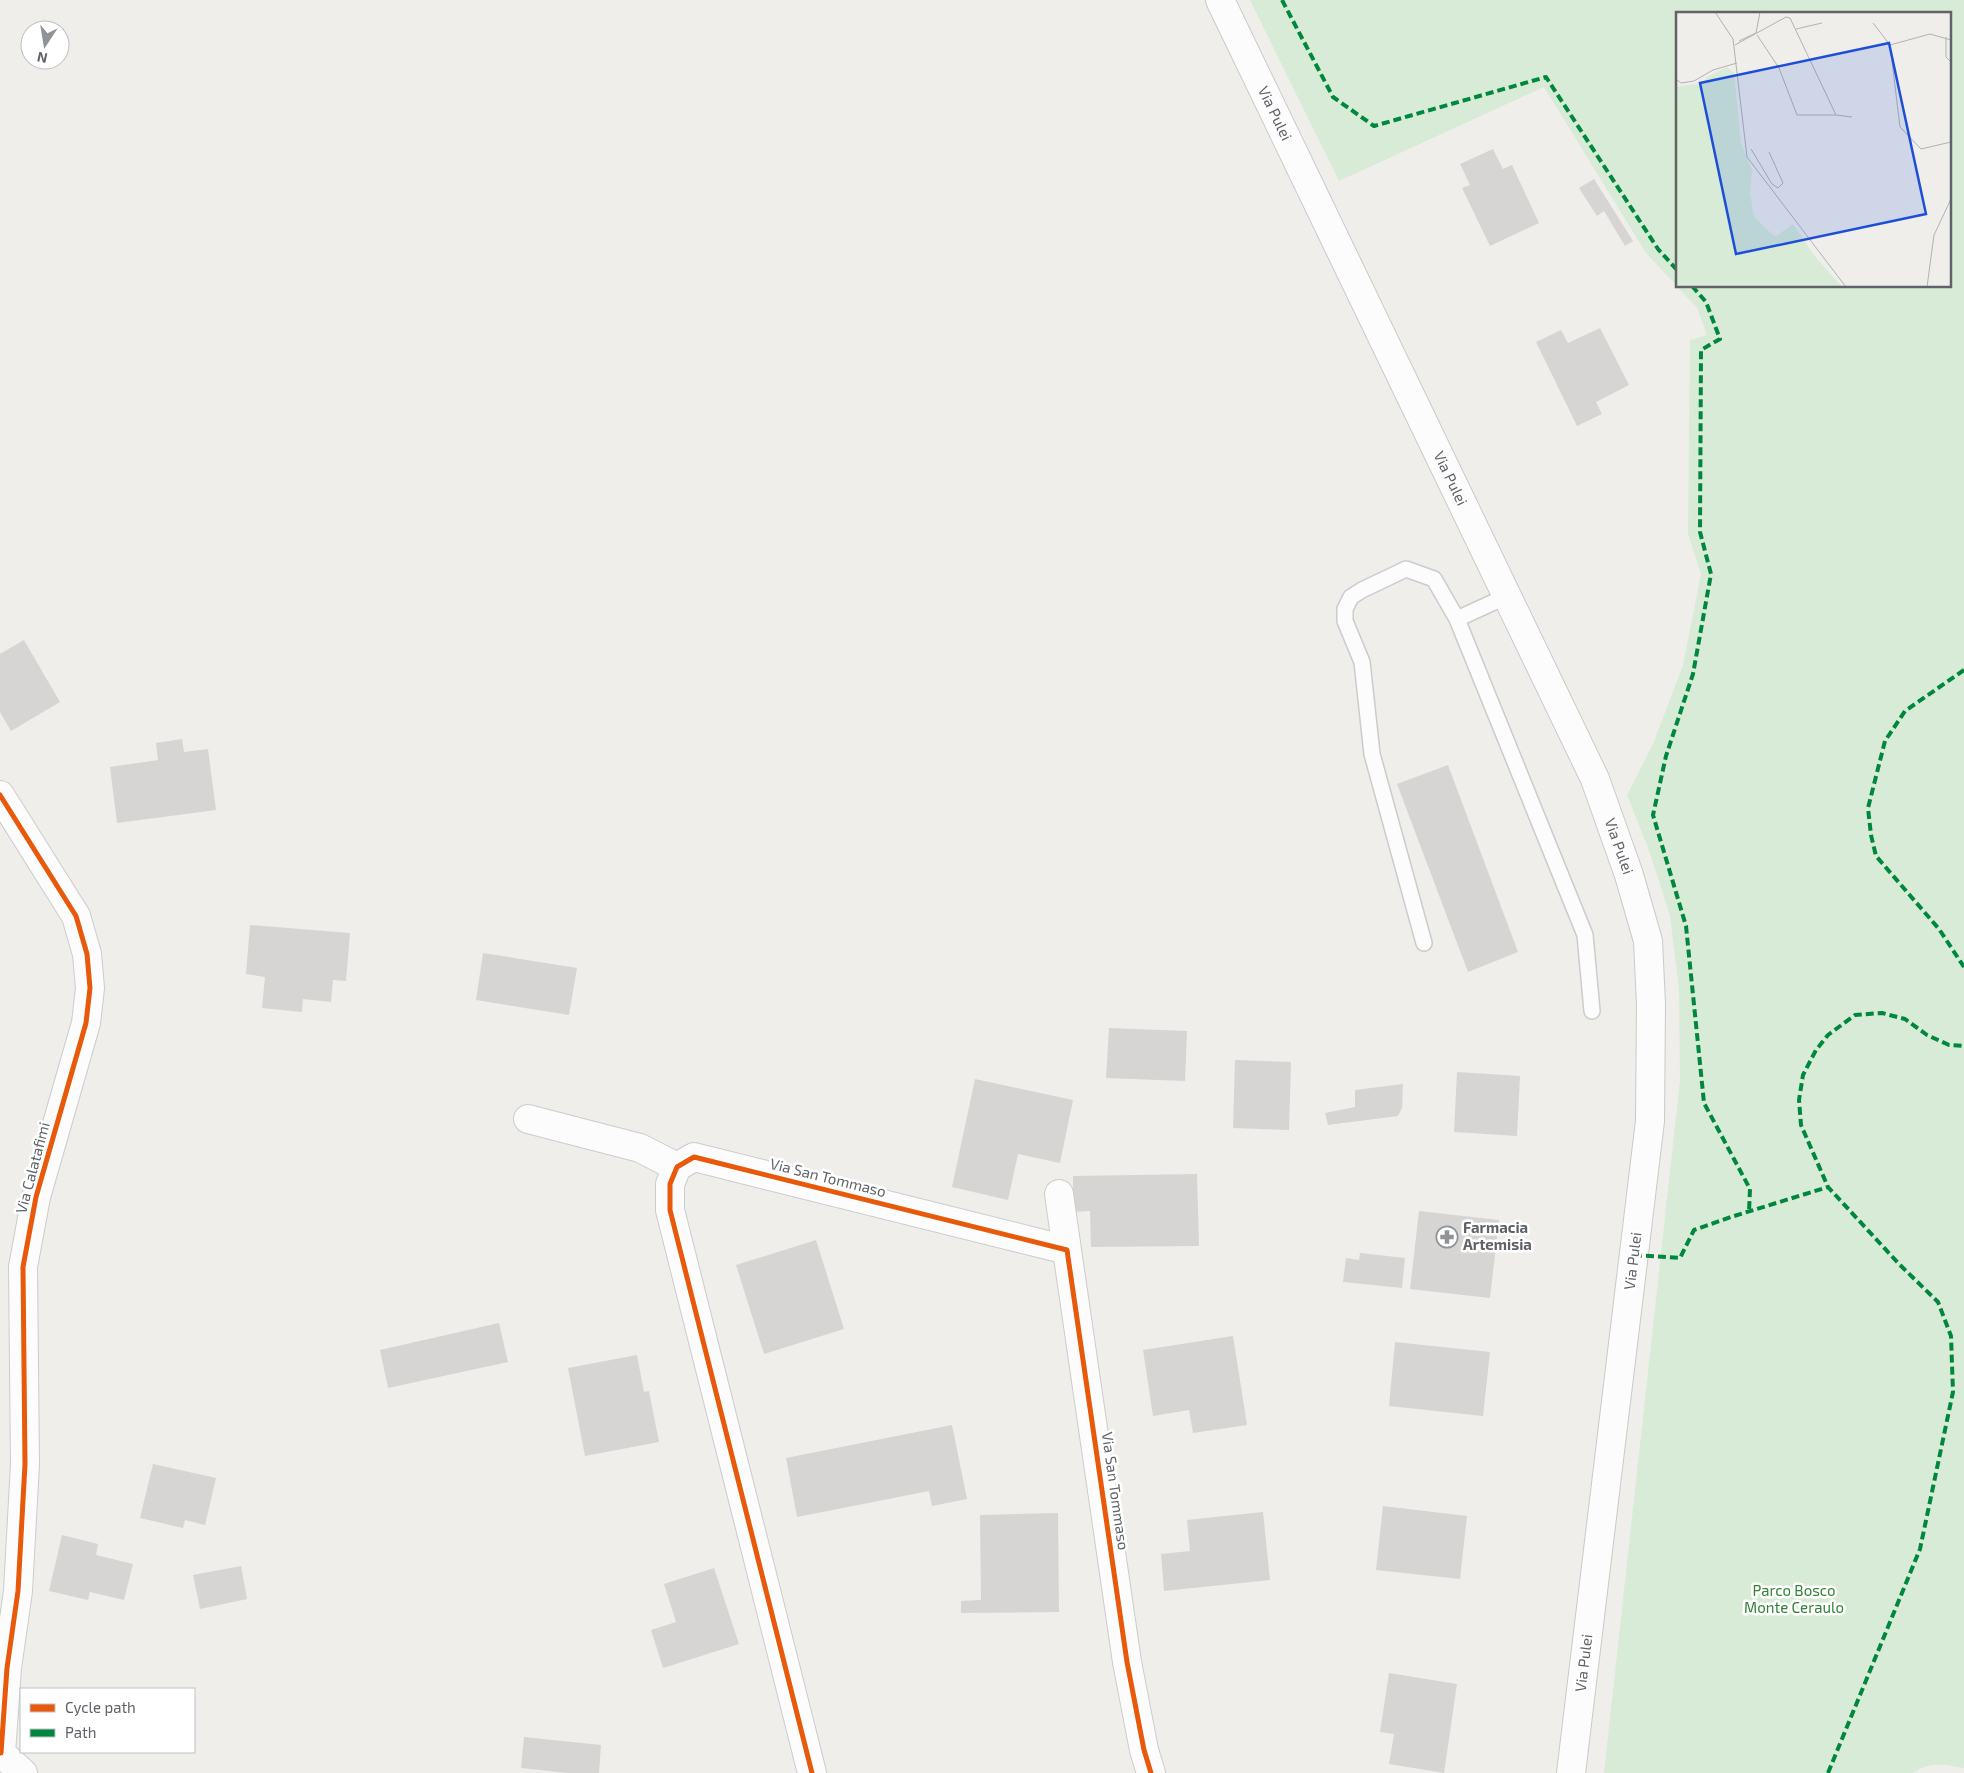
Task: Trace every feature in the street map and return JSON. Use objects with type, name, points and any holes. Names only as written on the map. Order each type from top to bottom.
[{"type":"street","name":"Via Pulei","points":[[1220,0],[1595,779],[1629,876],[1648,941],[1651,1004],[1650,1121],[1571,1773]]},
{"type":"street","name":"Via Calatafimi","points":[[0,795],[76,916],[87,954],[90,988],[86,1023],[36,1197],[22,1268],[25,1464],[18,1591],[7,1668],[1,1753]]},
{"type":"street","points":[[528,1119],[640,1148],[677,1167],[670,1184],[670,1210],[812,1773]]},
{"type":"street","name":"Via San Tommaso","points":[[677,1167],[694,1157],[1067,1250],[1127,1662],[1144,1750],[1151,1773]]},
{"type":"street","points":[[1059,1194],[1067,1250]]},
{"type":"street","points":[[1,1753],[23,1773]]},
{"type":"lane","points":[[1424,943],[1372,754],[1362,662],[1345,622],[1345,609],[1351,597],[1406,569],[1434,579],[1457,618],[1585,935],[1592,1011]]},
{"type":"lane","points":[[1457,618],[1507,596]]},
{"type":"green space","name":"Parco Bosco Monte Ceraulo","points":[[1250,0],[1964,0],[1964,1768],[1932,1765],[1913,1773],[1604,1773],[1680,1080],[1679,989],[1670,916],[1650,853],[1627,795],[1653,744],[1683,665],[1701,574],[1688,534],[1690,340],[1707,335],[1697,308],[1678,288],[1952,288],[1952,12],[1676,12],[1676,285],[1646,253],[1544,87],[1339,181]]},
{"type":"building","points":[[1493,149],[1503,169],[1512,165],[1539,223],[1490,246],[1462,188],[1470,185],[1460,164]]},
{"type":"building","points":[[1594,179],[1633,241],[1625,246],[1604,211],[1597,216],[1579,188]]},
{"type":"building","points":[[1600,328],[1629,385],[1596,402],[1602,414],[1577,426],[1536,342],[1561,330],[1568,343]]},
{"type":"building","points":[[24,640],[60,702],[11,731],[0,712],[0,654]]},
{"type":"building","points":[[182,739],[184,752],[208,749],[216,810],[117,823],[110,767],[158,760],[156,743]]},
{"type":"building","points":[[1448,765],[1518,952],[1468,972],[1397,784]]},
{"type":"building","points":[[250,925],[350,933],[346,981],[333,980],[331,1002],[303,999],[302,1012],[262,1008],[265,977],[246,974]]},
{"type":"building","points":[[483,953],[577,968],[569,1015],[476,1000]]},
{"type":"building","points":[[1109,1028],[1187,1031],[1185,1081],[1106,1078]]},
{"type":"building","points":[[1235,1060],[1291,1062],[1289,1130],[1233,1128]]},
{"type":"building","points":[[1457,1072],[1520,1076],[1517,1136],[1454,1132]]},
{"type":"building","points":[[975,1079],[1073,1100],[1060,1163],[1018,1154],[1008,1200],[952,1187]]},
{"type":"building","points":[[1403,1084],[1402,1108],[1398,1116],[1328,1125],[1325,1113],[1355,1107],[1355,1090]]},
{"type":"building","points":[[1197,1174],[1199,1246],[1091,1247],[1090,1211],[1073,1212],[1073,1176]]},
{"type":"building","points":[[1419,1211],[1499,1220],[1490,1298],[1410,1289]]},
{"type":"building","points":[[816,1240],[844,1329],[764,1354],[736,1265]]},
{"type":"building","points":[[1360,1253],[1405,1258],[1402,1288],[1343,1282],[1346,1258],[1359,1260]]},
{"type":"building","points":[[499,1323],[508,1362],[388,1388],[380,1350]]},
{"type":"building","points":[[1233,1336],[1247,1425],[1193,1433],[1189,1410],[1153,1416],[1143,1350]]},
{"type":"building","points":[[1395,1342],[1490,1352],[1483,1416],[1389,1406]]},
{"type":"building","points":[[637,1355],[644,1392],[649,1391],[659,1442],[585,1456],[568,1368]]},
{"type":"building","points":[[952,1425],[967,1499],[932,1506],[929,1491],[797,1517],[786,1458]]},
{"type":"building","points":[[153,1464],[216,1478],[205,1525],[185,1520],[183,1528],[140,1518]]},
{"type":"building","points":[[1383,1506],[1467,1516],[1460,1579],[1376,1570]]},
{"type":"building","points":[[1263,1512],[1270,1580],[1164,1591],[1161,1554],[1190,1551],[1187,1520]]},
{"type":"building","points":[[1058,1513],[1059,1612],[961,1613],[961,1601],[981,1600],[980,1515]]},
{"type":"building","points":[[62,1535],[98,1544],[96,1555],[133,1564],[124,1600],[90,1592],[88,1600],[49,1591]]},
{"type":"building","points":[[241,1566],[247,1599],[200,1609],[193,1575]]},
{"type":"building","points":[[714,1568],[739,1644],[663,1668],[651,1630],[676,1622],[664,1584]]},
{"type":"building","points":[[1389,1673],[1457,1684],[1444,1773],[1389,1764],[1394,1734],[1380,1732]]},
{"type":"building","points":[[524,1737],[601,1745],[599,1773],[568,1773],[521,1768]]},
{"type":"marked path","points":[[1282,0],[1333,97],[1374,126],[1546,77],[1658,249],[1676,269]]},
{"type":"marked path","points":[[1694,288],[1706,302],[1720,339],[1701,350],[1700,532],[1711,574],[1693,674],[1666,756],[1653,815],[1686,926],[1704,1103],[1750,1189],[1749,1212]]},
{"type":"marked path","points":[[1964,670],[1905,711],[1885,741],[1868,808],[1876,856],[1939,929],[1964,967]]},
{"type":"marked path","points":[[1828,1773],[1920,1549],[1953,1392],[1951,1336],[1938,1302],[1899,1264],[1828,1187],[1801,1125],[1799,1100],[1803,1075],[1816,1050],[1828,1035],[1855,1015],[1882,1013],[1905,1019],[1927,1035],[1949,1045],[1964,1046]]},
{"type":"marked path","points":[[1634,1255],[1680,1258],[1694,1230],[1828,1187]]},
{"type":"cycle path","points":[[0,795],[76,916],[87,954],[90,988],[86,1023],[36,1197],[23,1267],[25,1464],[18,1591],[7,1668],[0,1753]]},
{"type":"cycle path","points":[[812,1773],[670,1210],[670,1184],[677,1167],[694,1157],[1067,1250],[1127,1662],[1144,1750],[1151,1773]]},
{"type":"place","name":"Farmacia Artemisia","points":[[1447,1237]]}]
